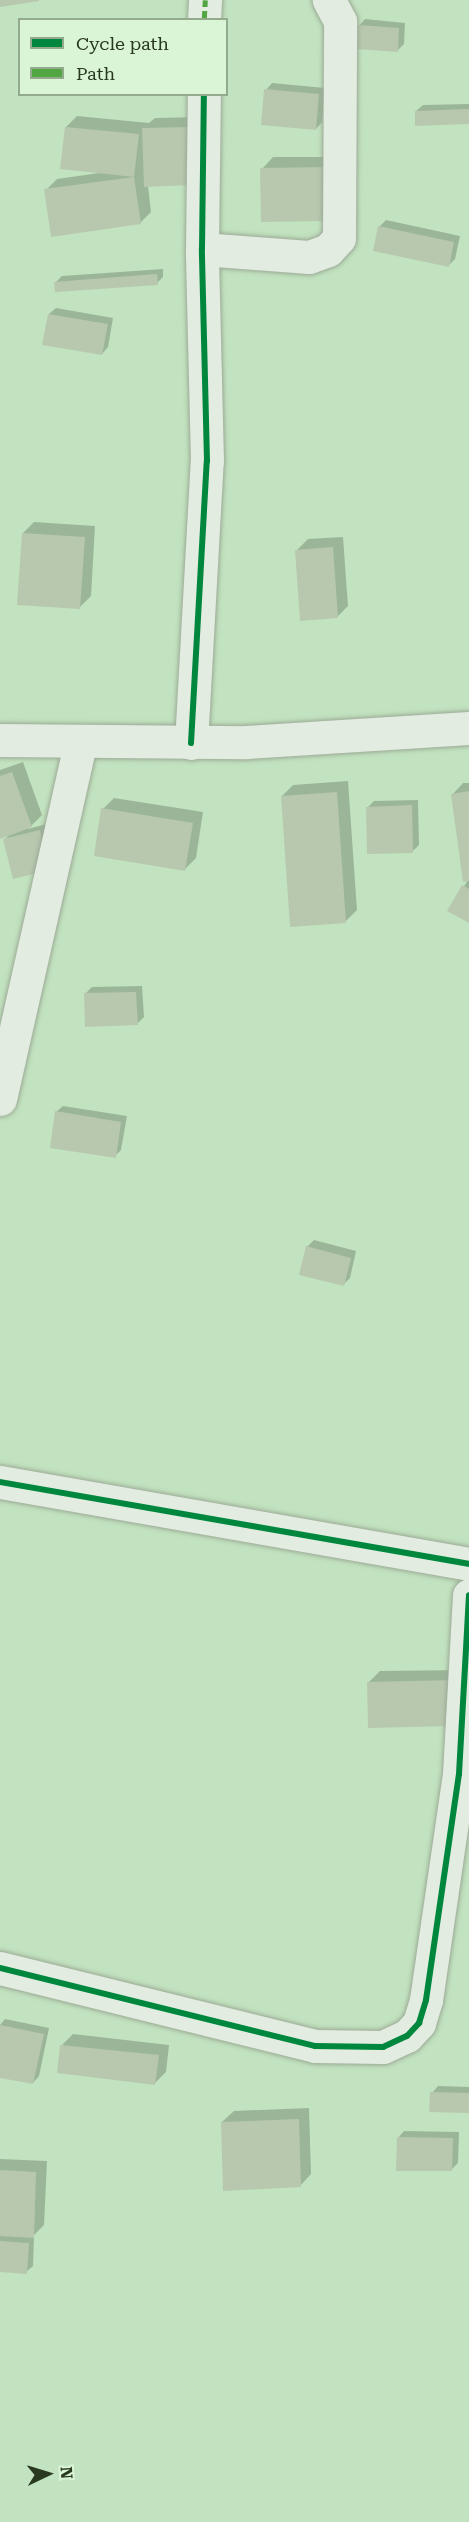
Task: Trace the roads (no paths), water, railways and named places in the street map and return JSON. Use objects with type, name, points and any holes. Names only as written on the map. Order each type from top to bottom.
[{"type":"street","points":[[204,18],[205,0]]},
{"type":"street","points":[[202,249],[309,257],[328,250],[339,238],[340,21],[329,0]]},
{"type":"street","points":[[191,743],[207,461],[202,249],[204,96]]},
{"type":"street","points":[[0,740],[80,744],[191,743],[469,728]]},
{"type":"street","points":[[0,1099],[80,744]]},
{"type":"street","points":[[0,1482],[469,1564]]},
{"type":"street","points":[[0,1968],[315,2046],[383,2047],[407,2036],[418,2023],[426,2000],[459,1774],[469,1595]]}]
